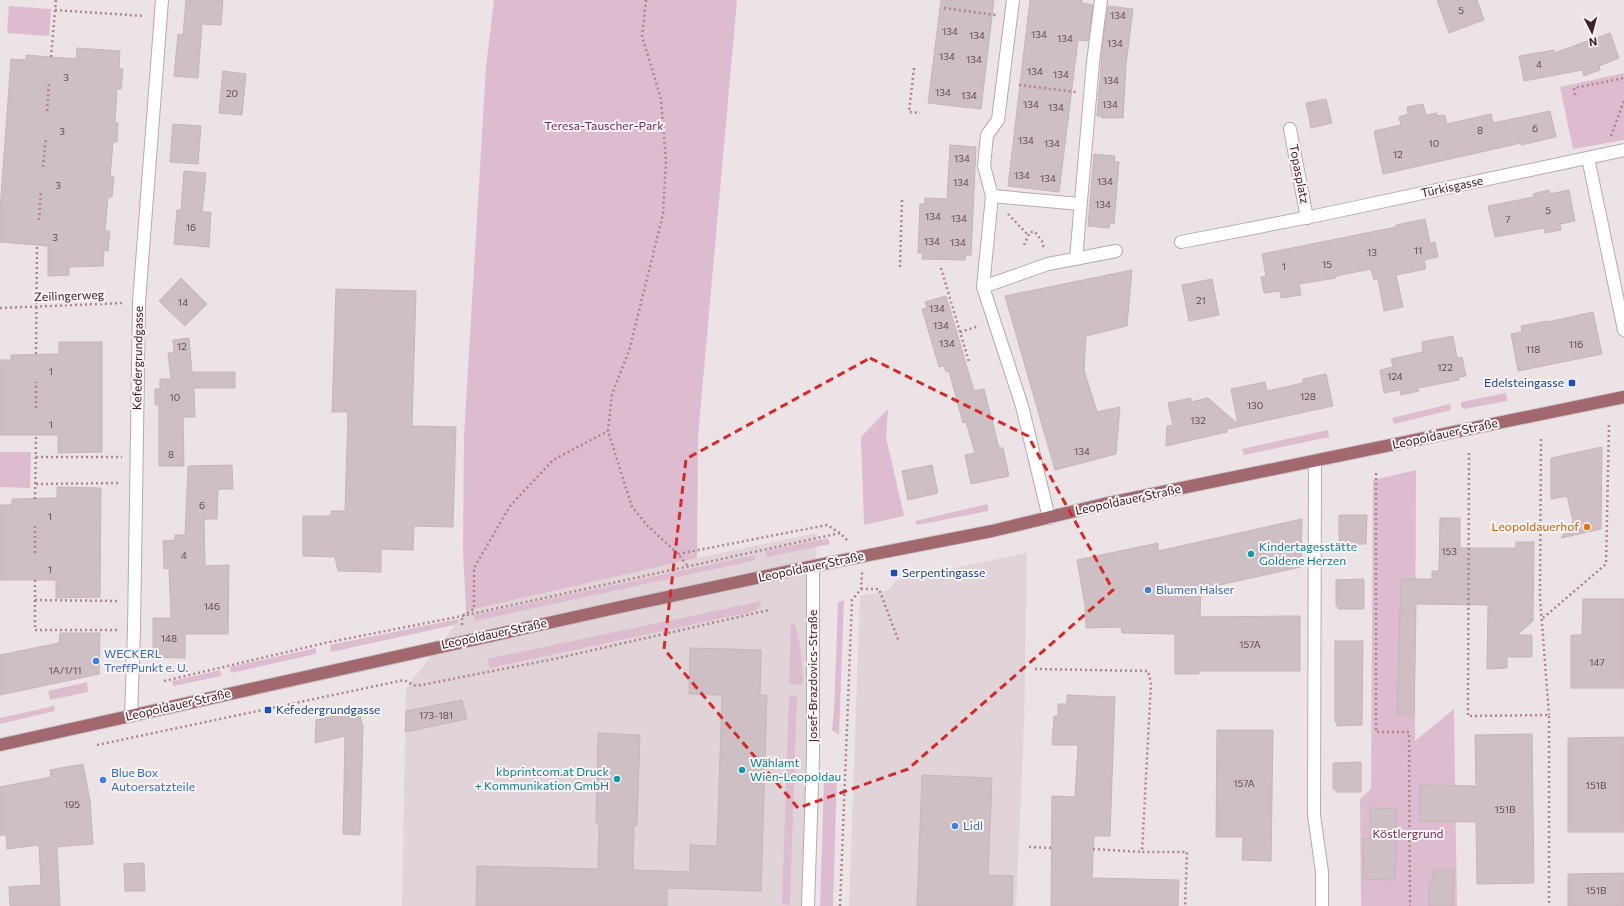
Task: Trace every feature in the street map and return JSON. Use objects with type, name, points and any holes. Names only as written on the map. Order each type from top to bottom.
[{"type":"main road","name":"Leopoldauer Straße","points":[[0,745],[462,641],[813,566],[984,532],[1104,504],[1315,462],[1624,396]]},
{"type":"street","name":"Kefedergrundgasse","points":[[131,716],[134,630],[139,302],[162,0]]},
{"type":"street","points":[[1013,0],[998,120],[987,135],[984,166],[992,196],[984,287],[1022,406],[1049,518]]},
{"type":"street","points":[[1076,259],[1090,94],[1101,0]]},
{"type":"street","name":"Topasplatz","points":[[1181,242],[1311,217],[1290,129]]},
{"type":"street","name":"Türkisgasse","points":[[1311,217],[1624,150]]},
{"type":"street","points":[[1588,158],[1624,330]]},
{"type":"street","points":[[992,196],[1080,204]]},
{"type":"street","points":[[984,287],[1048,264],[1116,251]]},
{"type":"street","points":[[1315,462],[1314,815],[1322,872],[1322,906]]},
{"type":"street","name":"Josef-Brazdovics-Straße","points":[[808,906],[813,755],[813,566]]},
{"type":"path","points":[[51,57],[56,0]]},
{"type":"path","points":[[646,0],[642,36],[661,99],[666,161],[663,214],[630,351],[612,394],[608,431],[632,507],[647,525],[678,554],[687,566]]},
{"type":"path","points":[[944,8],[1011,16]]},
{"type":"path","points":[[55,10],[161,18]]},
{"type":"path","points":[[914,68],[909,112],[920,112]]},
{"type":"path","points":[[1575,95],[1574,88],[1624,78]]},
{"type":"path","points":[[1002,83],[1090,94]]},
{"type":"path","points":[[47,111],[50,84]]},
{"type":"path","points":[[1609,140],[1624,101]]},
{"type":"path","points":[[43,167],[46,137]]},
{"type":"path","points":[[39,220],[41,191]]},
{"type":"path","points":[[902,200],[900,266],[903,266]]},
{"type":"path","points":[[1024,245],[1030,232],[1035,232],[1042,241],[1048,264]]},
{"type":"path","points":[[36,354],[37,245]]},
{"type":"path","points":[[941,268],[969,362]]},
{"type":"path","name":"Zeilingerweg","points":[[0,308],[139,302]]},
{"type":"path","points":[[36,382],[36,408]]},
{"type":"path","points":[[1542,619],[1606,564],[1609,425]]},
{"type":"path","points":[[462,616],[474,609],[474,568],[510,506],[553,460],[608,431]]},
{"type":"path","points":[[36,435],[36,499]]},
{"type":"path","points":[[1541,439],[1540,597],[1549,715],[1549,906]]},
{"type":"path","points":[[1469,454],[1468,716],[1549,715]]},
{"type":"path","points":[[36,457],[136,458]]},
{"type":"path","points":[[1376,473],[1376,732],[1409,732],[1410,906]]},
{"type":"path","points":[[36,484],[136,483]]},
{"type":"path","points":[[164,681],[325,643],[462,616],[840,533],[827,525],[678,554]]},
{"type":"path","points":[[35,526],[35,553]]},
{"type":"path","points":[[35,580],[36,630],[134,630]]},
{"type":"path","points":[[840,906],[852,600],[860,588],[879,589],[899,642]]},
{"type":"path","points":[[35,600],[134,601]]},
{"type":"path","points":[[97,745],[404,680],[416,686],[554,659],[770,610]]},
{"type":"path","points":[[462,616],[462,641]]},
{"type":"path","points":[[1035,669],[1148,671],[1150,683],[1142,852]]},
{"type":"path","points":[[1029,847],[1052,848]]},
{"type":"path","points":[[1093,849],[1142,852],[1187,852],[1185,906]]},
{"type":"highlighted area","points":[[870,358],[1028,436],[1113,590],[908,769],[798,808],[664,649],[686,459]]},
{"type":"shaded area","points":[[817,533],[807,906],[402,906],[406,688],[466,611],[697,558]]},
{"type":"shaded area","points":[[1027,553],[1024,728],[1016,906],[849,906],[860,596],[889,590],[897,580]]},
{"type":"green space","name":"Teresa-Tauscher-Park","points":[[494,0],[737,0],[698,436],[697,558],[466,611],[463,551],[464,436],[486,67]]},
{"type":"green space","points":[[9,6],[51,9],[49,36],[7,33]]},
{"type":"green space","points":[[1624,73],[1624,140],[1573,149],[1560,87]]},
{"type":"green space","points":[[1506,393],[1507,401],[1464,409],[1461,407],[1461,402]]},
{"type":"green space","points":[[1450,404],[1451,410],[1394,424],[1392,418]]},
{"type":"green space","points":[[888,409],[886,437],[904,516],[864,525],[861,437]]},
{"type":"green space","points":[[1328,430],[1329,437],[1244,455],[1242,449]]},
{"type":"green space","points":[[0,452],[31,452],[30,488],[0,487]]},
{"type":"green space","name":"Köstlergrund","points":[[1416,470],[1415,741],[1454,709],[1457,906],[1361,906],[1360,799],[1371,789],[1373,480]]},
{"type":"green space","points":[[988,504],[988,511],[917,525],[915,521]]},
{"type":"green space","points":[[828,538],[830,544],[767,557],[766,551]]},
{"type":"green space","points":[[755,555],[756,560],[475,621],[473,615]]},
{"type":"green space","points":[[844,600],[839,735],[832,730],[838,602]]},
{"type":"green space","points":[[762,601],[755,611],[490,668],[487,659]]},
{"type":"green space","points":[[458,619],[458,623],[454,625],[331,652],[330,645]]},
{"type":"green space","points":[[794,622],[801,652],[803,682],[801,685],[789,684],[791,625]]},
{"type":"green space","points":[[316,648],[316,654],[231,673],[230,667]]},
{"type":"green space","points":[[220,670],[221,676],[173,686],[172,681]]},
{"type":"green space","points":[[87,682],[88,692],[50,700],[48,691]]},
{"type":"green space","points":[[789,696],[797,696],[790,905],[782,904]]},
{"type":"green space","points":[[54,706],[55,711],[0,724],[0,718]]},
{"type":"green space","points":[[837,775],[833,906],[820,906],[824,779]]},
{"type":"building","points":[[186,0],[223,0],[221,25],[202,24],[198,78],[174,76],[178,34],[183,35]]},
{"type":"building","points":[[941,0],[994,0],[981,109],[928,103]]},
{"type":"building","points":[[1030,0],[1082,0],[1082,3],[1093,5],[1088,41],[1078,40],[1059,192],[1008,186]]},
{"type":"building","points":[[1437,0],[1477,0],[1484,20],[1449,33]]},
{"type":"building","points":[[1108,6],[1133,9],[1126,65],[1123,118],[1102,118],[1102,116],[1097,116],[1103,42]]},
{"type":"building","points":[[1610,33],[1619,58],[1599,66],[1600,70],[1584,76],[1582,70],[1524,81],[1519,56],[1554,50],[1554,53]]},
{"type":"building","points":[[77,48],[120,51],[119,69],[123,69],[121,89],[117,89],[115,122],[118,123],[117,142],[113,142],[110,177],[114,177],[112,197],[108,197],[105,231],[110,231],[108,251],[104,250],[103,266],[69,267],[69,275],[48,276],[48,246],[0,242],[0,210],[11,59],[26,60],[26,55],[76,59]]},
{"type":"building","points":[[223,71],[246,74],[242,115],[219,113]]},
{"type":"building","points":[[1326,99],[1332,123],[1311,128],[1306,103]]},
{"type":"building","points":[[1423,104],[1426,115],[1437,113],[1437,116],[1445,115],[1447,124],[1491,114],[1493,123],[1550,111],[1556,137],[1521,145],[1521,143],[1383,174],[1374,131],[1401,125],[1399,117],[1408,114],[1407,107]]},
{"type":"building","points":[[173,124],[201,126],[198,164],[170,162]]},
{"type":"building","points":[[950,145],[976,147],[971,255],[966,255],[965,260],[922,259],[923,253],[918,253],[920,204],[925,204],[925,198],[947,199]]},
{"type":"building","points":[[1094,154],[1115,156],[1114,162],[1119,162],[1114,224],[1110,223],[1109,228],[1088,226]]},
{"type":"building","points":[[184,171],[206,173],[202,212],[211,212],[209,247],[174,244],[177,210],[181,210]]},
{"type":"building","points":[[1549,190],[1550,194],[1569,190],[1575,221],[1560,224],[1561,230],[1545,233],[1544,228],[1495,237],[1488,206],[1534,197],[1533,194]]},
{"type":"building","points":[[1425,219],[1430,243],[1435,242],[1438,257],[1424,260],[1426,269],[1396,275],[1403,307],[1384,311],[1378,279],[1374,280],[1371,269],[1336,276],[1336,278],[1299,284],[1301,295],[1281,298],[1280,291],[1264,293],[1261,277],[1266,276],[1262,254],[1396,227],[1396,225]]},
{"type":"building","points":[[1132,270],[1127,326],[1086,336],[1084,370],[1097,412],[1120,407],[1116,454],[1055,470],[1005,296]]},
{"type":"building","points":[[181,278],[207,304],[185,326],[159,301]]},
{"type":"building","points":[[1212,279],[1219,315],[1189,321],[1182,285]]},
{"type":"building","points":[[336,289],[416,291],[412,426],[456,427],[453,527],[414,526],[413,550],[381,549],[381,572],[338,571],[335,557],[303,556],[303,516],[331,516],[331,511],[345,511],[348,412],[332,412]]},
{"type":"building","points":[[946,296],[974,391],[984,389],[999,448],[1003,448],[1009,476],[971,484],[965,455],[975,453],[966,422],[963,423],[949,371],[946,372],[944,366],[939,367],[922,309],[927,308],[925,302]]},
{"type":"building","points":[[1593,312],[1602,354],[1518,371],[1511,334],[1522,332],[1521,326],[1548,322]]},
{"type":"building","points":[[1453,336],[1457,358],[1462,357],[1466,376],[1459,377],[1459,380],[1418,388],[1419,391],[1401,395],[1400,390],[1384,393],[1380,370],[1393,367],[1391,359],[1423,352],[1422,342]]},
{"type":"building","points":[[189,338],[192,372],[235,372],[235,388],[194,388],[195,417],[183,417],[184,466],[159,466],[159,405],[155,405],[155,389],[160,389],[160,379],[171,379],[168,353],[174,353],[173,340]]},
{"type":"building","points":[[59,342],[102,342],[102,452],[58,453],[58,435],[0,435],[0,360],[11,360],[11,355],[59,354]]},
{"type":"building","points":[[1326,374],[1333,406],[1227,429],[1227,432],[1166,446],[1167,426],[1173,425],[1168,403],[1191,398],[1191,402],[1208,398],[1238,424],[1231,389],[1265,382],[1267,391],[1303,383],[1303,379]]},
{"type":"building","name":"Leopoldauerhof","points":[[1602,447],[1601,529],[1561,538],[1573,521],[1567,496],[1551,499],[1551,458]]},
{"type":"building","points":[[232,465],[233,489],[218,489],[217,519],[204,519],[205,566],[229,565],[228,634],[185,634],[185,658],[153,657],[153,618],[171,618],[169,568],[164,569],[163,541],[175,540],[175,535],[185,535],[188,466]]},
{"type":"building","points":[[932,465],[938,493],[908,500],[902,471]]},
{"type":"building","points":[[57,487],[101,488],[100,597],[56,598],[56,580],[0,580],[0,505],[12,505],[12,499],[57,498]]},
{"type":"building","points":[[1339,515],[1367,515],[1366,544],[1341,544],[1341,541],[1339,541]]},
{"type":"building","points":[[1440,518],[1460,518],[1460,548],[1516,548],[1516,542],[1534,542],[1533,621],[1517,635],[1532,635],[1532,657],[1507,657],[1507,668],[1487,669],[1488,605],[1416,604],[1414,714],[1397,714],[1401,579],[1432,579],[1432,571],[1439,571]]},
{"type":"building","points":[[1302,519],[1301,567],[1201,589],[1200,617],[1300,616],[1300,671],[1199,671],[1199,674],[1175,674],[1175,634],[1122,633],[1121,627],[1086,628],[1085,606],[1077,560],[1158,543],[1158,551]]},
{"type":"building","points":[[1364,579],[1364,609],[1338,609],[1338,606],[1336,606],[1336,580]]},
{"type":"building","points":[[1583,599],[1624,599],[1624,688],[1571,688],[1571,635],[1582,635]]},
{"type":"building","points":[[60,633],[100,633],[99,674],[0,695],[0,655],[59,643]]},
{"type":"building","points":[[1335,641],[1363,641],[1362,725],[1337,726],[1337,722],[1335,722]]},
{"type":"building","points":[[690,648],[761,650],[760,695],[767,695],[761,891],[667,888],[667,906],[476,906],[477,866],[598,869],[599,824],[596,824],[598,733],[640,735],[637,825],[634,825],[633,870],[690,872],[690,845],[717,846],[722,695],[689,694]]},
{"type":"building","points":[[1067,695],[1115,697],[1110,836],[1094,836],[1092,878],[1179,880],[1178,906],[1051,906],[1052,796],[1075,797],[1078,745],[1052,745],[1054,716],[1058,716],[1058,704],[1067,704]]},
{"type":"building","points":[[462,700],[467,719],[405,732],[406,711]]},
{"type":"building","points":[[359,711],[363,727],[360,835],[343,834],[345,736],[315,743],[316,720]]},
{"type":"building","points":[[1217,730],[1273,730],[1271,861],[1242,860],[1243,837],[1216,837]]},
{"type":"building","points":[[1532,734],[1534,883],[1477,884],[1476,822],[1419,821],[1420,785],[1476,786],[1475,735]]},
{"type":"building","points":[[1624,737],[1624,832],[1568,832],[1568,738]]},
{"type":"building","points":[[1361,762],[1361,792],[1336,792],[1336,789],[1333,789],[1333,763]]},
{"type":"building","points":[[83,764],[90,801],[93,844],[57,847],[60,906],[10,906],[9,887],[41,885],[39,845],[7,849],[6,835],[0,835],[0,787],[51,777],[50,770]]},
{"type":"building","name":"Lidl","points":[[922,775],[992,778],[988,875],[1013,876],[1012,906],[917,906]]},
{"type":"building","points":[[1370,808],[1397,809],[1395,880],[1363,879],[1363,839],[1370,839]]},
{"type":"building","points":[[144,863],[145,891],[125,891],[124,864]]},
{"type":"building","points":[[1433,870],[1454,870],[1453,906],[1429,906],[1429,882],[1433,882]]},
{"type":"building","points":[[1624,873],[1624,906],[1568,906],[1568,874]]},
{"type":"place","name":"Edelsteingasse","points":[[1572,383]]},
{"type":"place","name":"Leopoldauerhof","points":[[1587,527]]},
{"type":"place","name":"Kindertagesstätte Goldene Herzen","points":[[1251,554]]},
{"type":"place","name":"Serpentingasse","points":[[894,573]]},
{"type":"place","name":"Blumen Halser","points":[[1148,590]]},
{"type":"place","name":"WECKERL TreffPunkt e. U.","points":[[96,661]]},
{"type":"place","name":"Kefedergrundgasse","points":[[268,710]]},
{"type":"place","name":"Wählamt Wien-Leopoldau","points":[[742,770]]},
{"type":"place","name":"kbprintcom.at Druck + Kommunikation GmbH","points":[[617,779]]},
{"type":"place","name":"Blue Box Autoersatzteile","points":[[103,780]]},
{"type":"place","name":"Lidl","points":[[955,826]]}]
